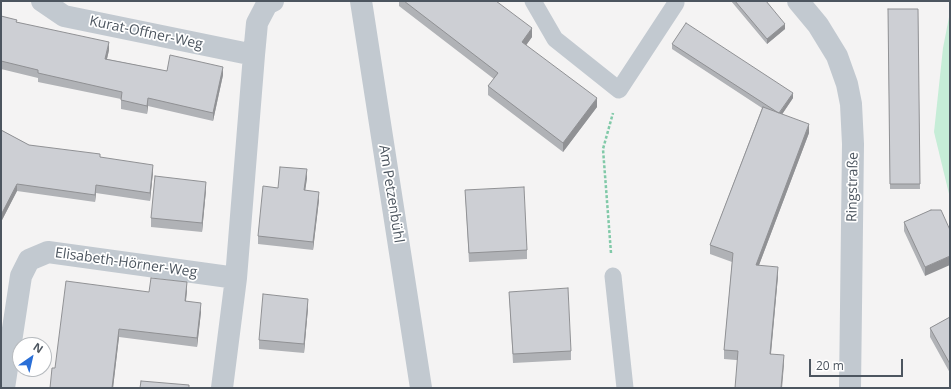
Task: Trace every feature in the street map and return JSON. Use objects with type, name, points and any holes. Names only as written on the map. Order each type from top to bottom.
[{"type":"street","name":"Kurat-Offner-Weg","points":[[42,1],[64,16],[254,55]]},
{"type":"street","points":[[222,388],[236,278],[257,23],[267,4],[273,1]]},
{"type":"street","name":"Am Petzenbühl","points":[[361,1],[421,388]]},
{"type":"street","name":"Ringstraße","points":[[798,1],[818,25],[837,56],[847,84],[851,104],[853,144],[850,388]]},
{"type":"street","name":"Elisabeth-Hörner-Weg","points":[[4,388],[21,276],[29,260],[48,252],[236,278]]},
{"type":"lane","points":[[533,1],[555,39],[620,90],[676,3]]},
{"type":"lane","points":[[613,276],[625,388]]},
{"type":"path","points":[[613,276],[603,149],[620,90]]},
{"type":"green space","points":[[950,12],[950,198],[934,132],[943,48]]},
{"type":"building","points":[[404,1],[496,1],[532,28],[522,42],[597,98],[563,143],[488,86],[498,73]]},
{"type":"building","points":[[735,1],[766,1],[785,24],[767,39]]},
{"type":"building","points":[[888,9],[918,9],[920,184],[890,184]]},
{"type":"building","points":[[1,16],[17,20],[16,22],[109,42],[105,59],[167,71],[170,55],[223,67],[213,113],[148,98],[147,106],[121,100],[122,92],[38,73],[38,70],[1,61]]},
{"type":"building","points":[[686,23],[793,93],[779,113],[672,44]]},
{"type":"building","points":[[763,107],[809,124],[756,265],[778,267],[770,354],[784,355],[781,388],[735,388],[738,351],[724,350],[733,253],[710,245]]},
{"type":"building","points":[[1,130],[29,145],[100,154],[100,157],[153,165],[150,193],[96,185],[95,195],[17,184],[1,215]]},
{"type":"building","points":[[280,167],[307,169],[304,190],[319,192],[313,242],[258,236],[263,186],[278,188]]},
{"type":"building","points":[[155,176],[206,182],[202,223],[151,218]]},
{"type":"building","points":[[524,187],[527,250],[469,253],[465,190]]},
{"type":"building","points":[[931,210],[941,210],[950,230],[950,256],[925,267],[904,222]]},
{"type":"building","points":[[151,278],[187,282],[185,301],[201,303],[197,338],[119,329],[112,388],[50,388],[52,368],[55,368],[66,281],[149,292]]},
{"type":"building","points":[[568,288],[571,351],[513,354],[509,292]]},
{"type":"building","points":[[263,294],[308,299],[304,344],[259,340]]},
{"type":"building","points":[[950,317],[950,364],[930,328]]},
{"type":"building","points":[[141,381],[189,385],[189,388],[140,388]]}]
